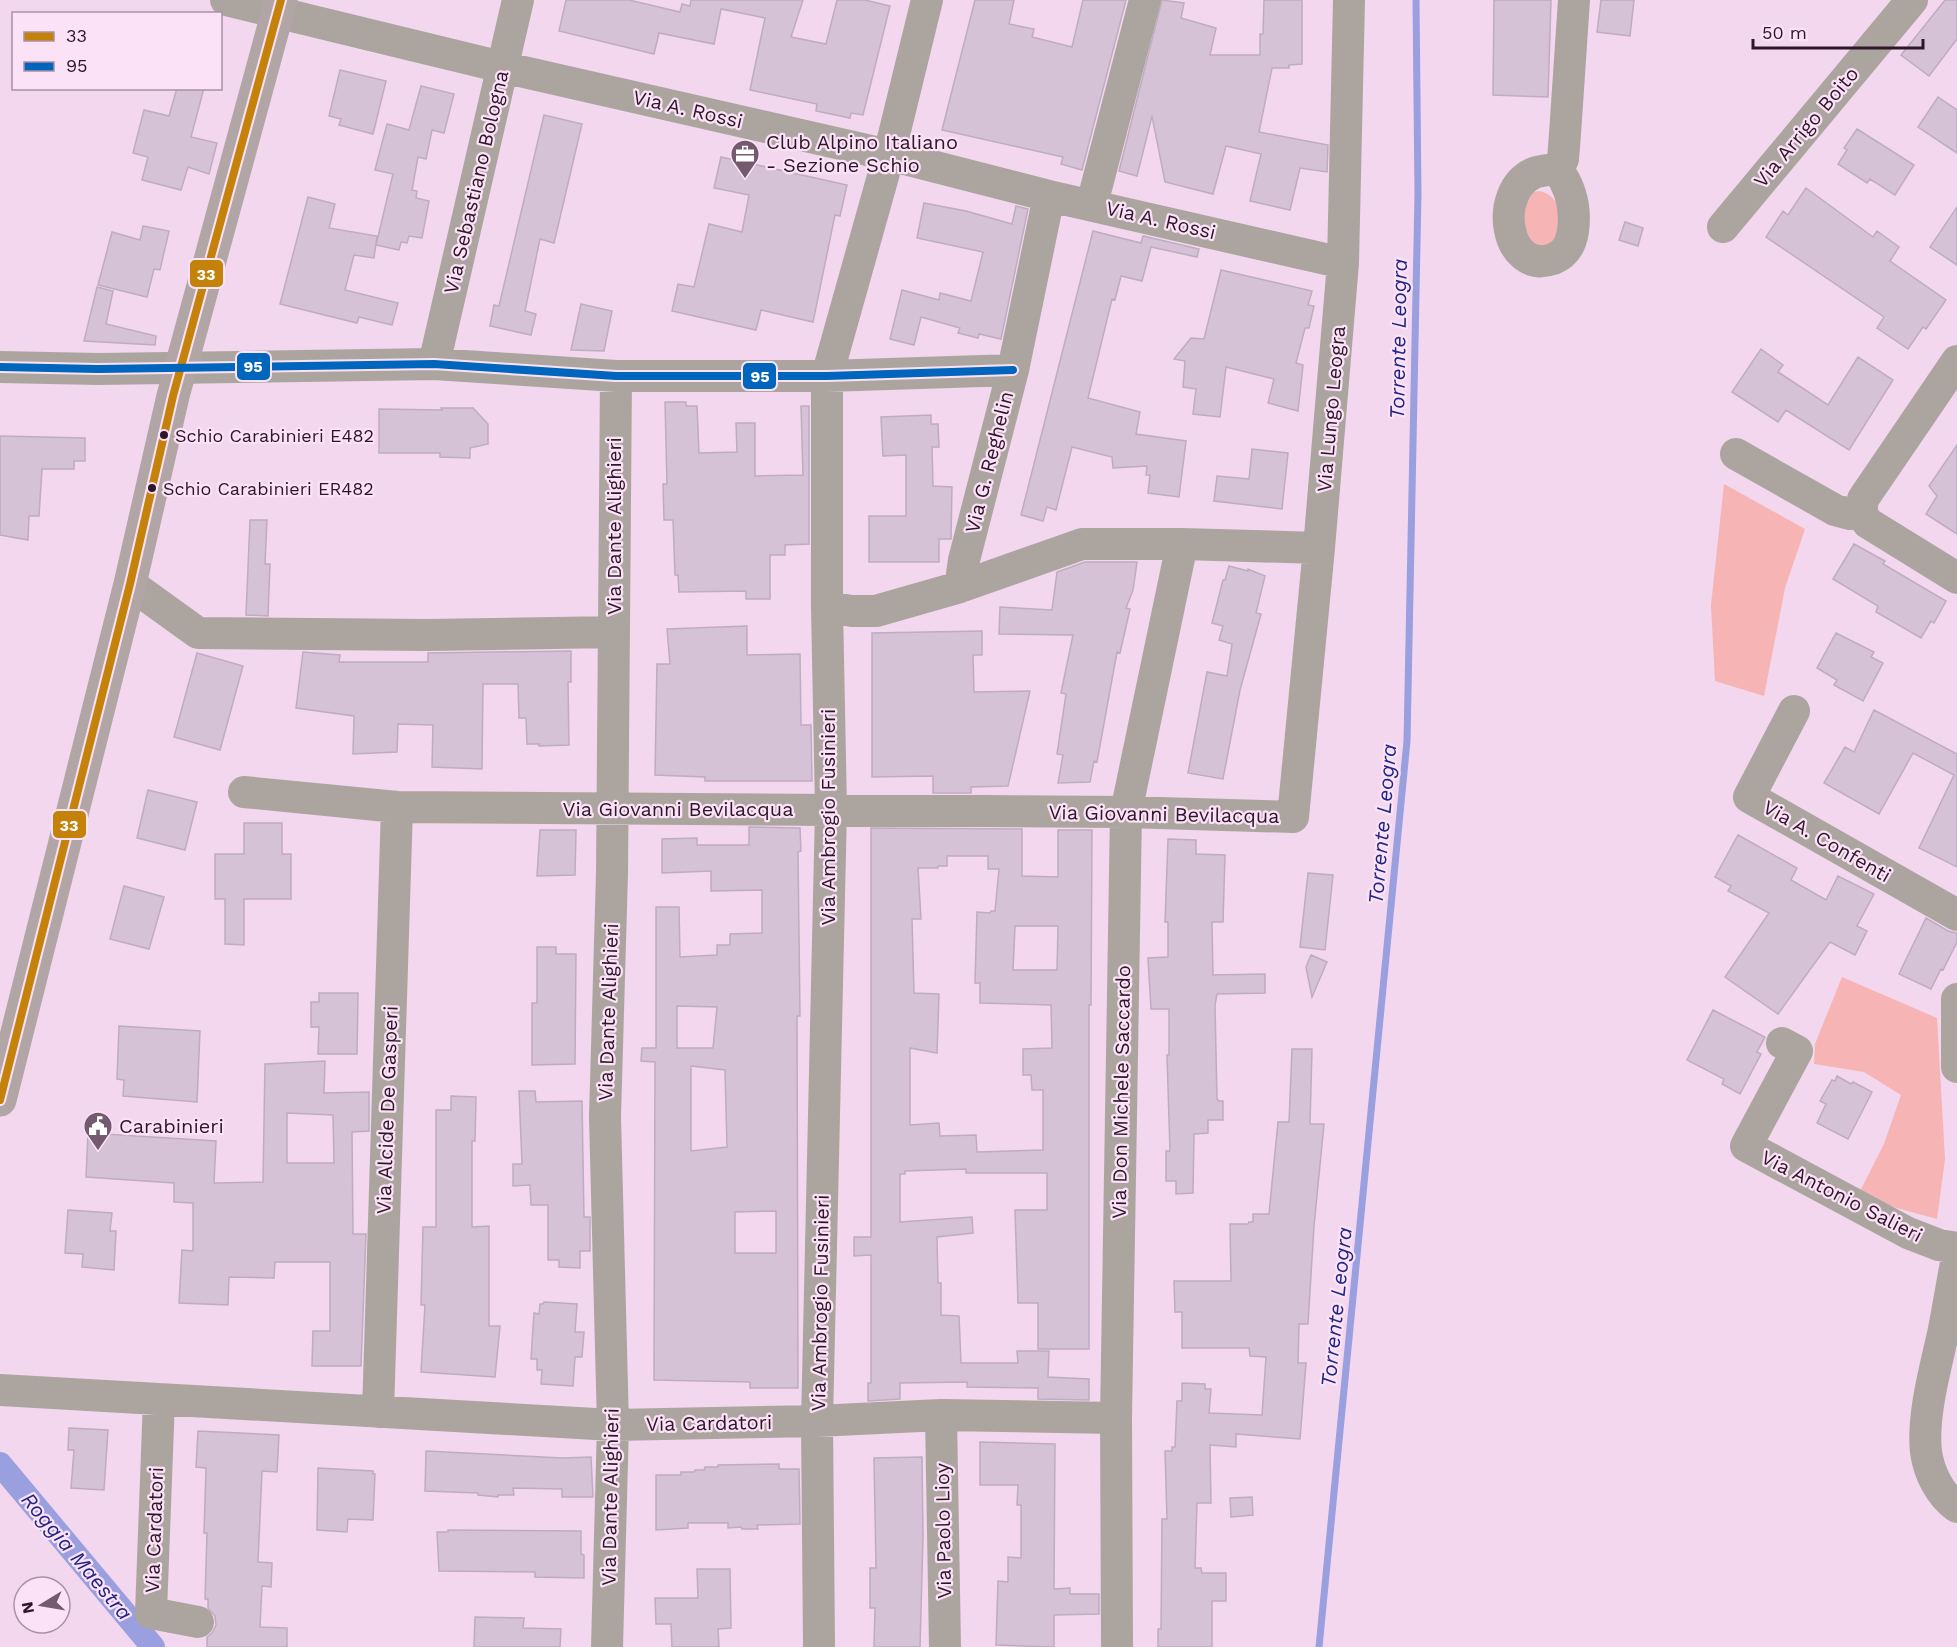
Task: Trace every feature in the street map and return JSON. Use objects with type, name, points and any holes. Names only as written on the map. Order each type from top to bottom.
[{"type":"main road","points":[[0,1100],[130,584],[181,368],[279,6]]},
{"type":"street","name":"Via A. Rossi","points":[[226,0],[279,6],[502,67],[889,155],[1049,196],[1343,263]]},
{"type":"street","name":"Via Sebastiano Bologna","points":[[434,364],[518,0]]},
{"type":"street","name":"Via Ambrogio Fusinieri","points":[[819,1647],[817,1421],[831,809],[827,607],[827,376],[889,155],[927,0]]},
{"type":"street","points":[[1092,204],[1145,0]]},
{"type":"street","name":"Via Lungo Leogra","points":[[1293,817],[1343,263],[1349,0]]},
{"type":"street","points":[[1558,170],[1563,159],[1574,0]]},
{"type":"street","name":"Via Arrigo Boito","points":[[1723,227],[1912,0]]},
{"type":"street","name":"Via G. Reghelin","points":[[960,587],[964,560],[1013,370],[1049,196]]},
{"type":"street","points":[[1957,361],[1863,499],[1861,513],[1868,523],[1957,578]]},
{"type":"street","points":[[0,368],[434,364],[615,376],[827,376],[1013,370]]},
{"type":"street","name":"Via Dante Alighieri","points":[[607,1647],[613,1425],[605,1117],[612,809],[615,376]]},
{"type":"street","points":[[1736,454],[1834,510],[1851,514],[1861,513]]},
{"type":"street","points":[[827,607],[852,611],[876,611],[960,587],[1082,544],[1319,548]]},
{"type":"street","name":"Via Don Michele Saccardo","points":[[1117,1647],[1116,1418],[1126,812],[1182,544]]},
{"type":"street","points":[[130,584],[198,633],[427,635],[614,632]]},
{"type":"street","name":"Via A. Confenti","points":[[1794,711],[1749,796],[1957,915]]},
{"type":"street","name":"Via Giovanni Bevilacqua","points":[[244,792],[397,807],[1126,812],[1293,817]]},
{"type":"street","name":"Via Alcide De Gasperi","points":[[378,1412],[397,807]]},
{"type":"street","points":[[1957,999],[1957,1067]]},
{"type":"street","name":"Via Antonio Salieri","points":[[1782,1043],[1797,1051],[1733,1143],[1908,1233],[1939,1245],[1957,1248]]},
{"type":"street","points":[[1957,1258],[1926,1431],[1927,1454],[1932,1474],[1949,1501],[1957,1507]]},
{"type":"street","name":"Via Cardatori","points":[[0,1390],[613,1425],[817,1421],[941,1415],[1116,1418]]},
{"type":"street","name":"Via Cardatori","points":[[159,1399],[151,1613],[198,1622]]},
{"type":"street","name":"Via Paolo Lioy","points":[[941,1415],[945,1647]]},
{"type":"shaded area","points":[[1540,191],[1554,199],[1559,210],[1558,238],[1543,248],[1526,242],[1517,219],[1533,192]]},
{"type":"shaded area","points":[[1724,484],[1805,529],[1785,588],[1764,696],[1715,681],[1711,605]]},
{"type":"shaded area","points":[[1842,977],[1937,1018],[1945,1159],[1937,1219],[1857,1197],[1884,1144],[1901,1095],[1864,1072],[1814,1064],[1815,1044]]},
{"type":"building","points":[[566,0],[629,0],[680,12],[682,4],[690,6],[691,0],[803,0],[791,37],[826,44],[837,0],[865,0],[890,6],[863,115],[851,113],[850,118],[816,111],[817,104],[750,90],[765,18],[721,9],[714,44],[659,33],[654,54],[559,31]]},
{"type":"building","points":[[975,0],[1014,0],[1009,24],[1034,29],[1032,37],[1072,47],[1083,0],[1126,0],[1082,170],[1061,164],[1063,157],[942,130]]},
{"type":"building","points":[[1162,0],[1184,3],[1181,18],[1216,28],[1210,55],[1260,55],[1264,0],[1302,0],[1302,64],[1289,65],[1289,68],[1272,68],[1259,132],[1328,145],[1327,172],[1300,168],[1290,210],[1250,201],[1261,154],[1226,146],[1213,194],[1165,182],[1152,116],[1137,176],[1119,171]]},
{"type":"building","points":[[1494,0],[1551,0],[1548,97],[1493,95]]},
{"type":"building","points":[[1601,0],[1634,0],[1630,36],[1597,32]]},
{"type":"building","points":[[1945,0],[1957,0],[1957,39],[1929,76],[1901,55]]},
{"type":"building","points":[[340,70],[386,81],[373,134],[339,125],[341,119],[329,116]]},
{"type":"building","points":[[421,86],[454,94],[444,133],[432,130],[426,159],[418,157],[412,190],[417,191],[416,198],[429,201],[422,238],[409,236],[407,243],[401,242],[399,250],[376,245],[393,174],[375,170],[387,124],[409,130]]},
{"type":"building","points":[[176,90],[203,90],[191,137],[217,143],[209,174],[188,167],[181,190],[142,180],[148,157],[133,153],[144,110],[169,116]]},
{"type":"building","points":[[1938,97],[1957,110],[1957,153],[1918,127]]},
{"type":"building","points":[[544,115],[582,124],[554,243],[540,239],[525,311],[536,314],[531,335],[490,326],[494,305],[499,306]]},
{"type":"building","points":[[1857,129],[1914,165],[1895,195],[1870,179],[1867,183],[1838,164],[1847,150],[1844,148]]},
{"type":"building","points":[[721,157],[847,185],[840,216],[835,215],[813,322],[761,310],[756,330],[672,311],[678,284],[694,287],[709,224],[742,232],[749,195],[714,188]]},
{"type":"building","points":[[1806,188],[1873,237],[1877,231],[1899,247],[1890,261],[1946,300],[1926,329],[1923,327],[1908,349],[1877,328],[1884,317],[1766,237],[1783,211],[1788,215]]},
{"type":"building","points":[[308,197],[335,204],[329,228],[377,236],[374,258],[354,255],[345,290],[398,303],[392,325],[359,317],[357,323],[280,304]]},
{"type":"building","points":[[924,203],[966,211],[1012,224],[1016,206],[1028,209],[1001,339],[979,334],[978,338],[958,333],[960,328],[921,317],[914,345],[890,339],[902,290],[939,300],[940,293],[971,301],[983,252],[917,238]]},
{"type":"building","points":[[1957,207],[1957,265],[1930,247]]},
{"type":"building","points":[[1625,222],[1643,228],[1638,246],[1619,240]]},
{"type":"building","points":[[143,226],[169,231],[160,270],[154,269],[147,297],[98,285],[112,232],[140,240]]},
{"type":"building","points":[[1093,231],[1141,243],[1143,236],[1199,249],[1197,257],[1151,247],[1142,281],[1121,276],[1115,300],[1112,299],[1088,398],[1140,412],[1136,434],[1186,441],[1179,497],[1148,493],[1150,475],[1146,475],[1147,466],[1113,468],[1112,457],[1072,447],[1056,510],[1047,507],[1043,521],[1021,515]]},
{"type":"building","points":[[1221,270],[1312,291],[1308,305],[1314,306],[1309,328],[1305,328],[1296,363],[1303,365],[1298,411],[1268,403],[1274,379],[1226,367],[1220,417],[1193,414],[1196,389],[1183,387],[1185,361],[1174,359],[1191,338],[1204,339]]},
{"type":"building","points":[[97,287],[113,291],[106,324],[156,336],[155,345],[84,341]]},
{"type":"building","points":[[581,304],[612,311],[604,351],[571,350]]},
{"type":"building","points":[[1761,349],[1783,365],[1778,372],[1828,405],[1858,357],[1893,380],[1849,450],[1786,410],[1778,422],[1732,392]]},
{"type":"building","points":[[665,402],[686,402],[686,406],[697,406],[699,453],[737,452],[736,423],[755,423],[755,476],[803,475],[801,406],[809,406],[809,544],[785,545],[785,555],[770,555],[770,599],[746,599],[746,591],[679,592],[678,575],[675,575],[673,520],[664,520],[663,484],[667,484]]},
{"type":"building","points":[[441,408],[473,408],[488,424],[488,444],[470,448],[470,458],[440,457],[440,453],[379,453],[379,409],[442,410]]},
{"type":"building","points":[[931,415],[931,424],[938,424],[939,447],[932,447],[933,486],[952,487],[951,539],[939,539],[939,562],[869,562],[869,516],[906,516],[906,455],[883,456],[881,417]]},
{"type":"building","points":[[0,436],[85,438],[85,461],[74,461],[74,469],[42,469],[39,516],[29,516],[28,540],[0,535]]},
{"type":"building","points":[[1957,445],[1957,534],[1926,514],[1937,496],[1929,486]]},
{"type":"building","points":[[1252,449],[1288,453],[1282,509],[1214,501],[1217,476],[1249,479]]},
{"type":"building","points":[[250,520],[267,520],[265,564],[270,564],[268,616],[246,615]]},
{"type":"building","points":[[1854,544],[1885,561],[1883,564],[1946,601],[1934,623],[1931,621],[1921,638],[1876,612],[1878,606],[1833,579]]},
{"type":"building","points":[[1085,562],[1137,562],[1133,590],[1126,608],[1130,609],[1120,653],[1117,652],[1097,762],[1094,761],[1090,782],[1058,783],[1063,755],[1057,754],[1066,694],[1061,693],[1073,635],[999,634],[1000,607],[1052,610],[1057,572]]},
{"type":"building","points":[[1229,566],[1248,571],[1248,569],[1265,576],[1256,613],[1261,614],[1240,690],[1223,779],[1188,773],[1207,672],[1227,676],[1232,644],[1219,640],[1223,626],[1212,623]]},
{"type":"building","points":[[747,626],[747,655],[800,654],[801,725],[811,725],[812,781],[705,781],[705,777],[655,775],[657,664],[670,664],[667,629]]},
{"type":"building","points":[[982,631],[982,655],[973,655],[974,692],[1030,691],[1008,786],[971,787],[971,793],[933,793],[933,776],[872,777],[872,633]]},
{"type":"building","points":[[1836,633],[1874,652],[1871,657],[1883,663],[1863,701],[1834,685],[1837,680],[1817,668]]},
{"type":"building","points":[[571,651],[571,682],[568,682],[569,745],[527,744],[526,718],[519,718],[518,684],[483,684],[482,769],[432,767],[433,725],[398,724],[397,752],[353,754],[354,716],[296,708],[303,652],[340,655],[339,662],[428,662],[428,653]]},
{"type":"building","points":[[197,653],[243,666],[220,750],[174,737]]},
{"type":"building","points":[[1874,710],[1957,754],[1957,867],[1919,848],[1954,775],[1913,753],[1879,814],[1824,783],[1845,747],[1854,752]]},
{"type":"building","points":[[148,790],[197,802],[185,850],[137,838]]},
{"type":"building","points":[[244,823],[282,823],[282,854],[291,854],[291,899],[244,899],[244,945],[225,944],[225,899],[215,899],[215,854],[244,854]]},
{"type":"building","points":[[749,827],[800,828],[801,851],[798,852],[800,1016],[797,1016],[798,1388],[750,1388],[750,1382],[654,1380],[655,1062],[641,1061],[642,1048],[656,1048],[656,907],[679,907],[680,957],[717,955],[717,945],[730,945],[730,934],[762,933],[762,890],[711,891],[711,871],[662,873],[662,839],[697,838],[697,845],[749,845]],"holes":[[[677,1006],[717,1007],[713,1048],[677,1048]],[[691,1066],[725,1070],[727,1147],[691,1151]],[[776,1211],[776,1253],[735,1253],[735,1212]]]},
{"type":"building","points":[[871,828],[1022,829],[1022,876],[1058,877],[1058,830],[1092,830],[1091,1005],[1089,1005],[1089,1349],[1038,1349],[1038,1303],[1018,1303],[1015,1210],[1047,1210],[1047,1173],[966,1173],[966,1169],[905,1171],[905,1174],[900,1174],[900,1222],[972,1217],[973,1233],[937,1237],[941,1315],[959,1316],[961,1363],[1018,1363],[1017,1351],[1049,1351],[1048,1377],[1089,1379],[1089,1400],[1038,1399],[1038,1388],[967,1387],[967,1382],[900,1383],[900,1399],[868,1401],[868,1383],[871,1383],[871,1255],[854,1256],[854,1237],[871,1237]],"holes":[[[947,856],[988,856],[988,869],[999,869],[995,911],[977,912],[975,983],[980,983],[980,1003],[1051,1005],[1052,1048],[1023,1049],[1023,1075],[1031,1075],[1032,1090],[1043,1090],[1043,1150],[977,1152],[976,1135],[940,1136],[939,1123],[910,1125],[910,1048],[937,1053],[939,994],[914,993],[912,919],[921,919],[918,868],[947,866]],[[1015,926],[1058,926],[1057,970],[1013,970]]]},
{"type":"building","points":[[540,830],[576,830],[575,875],[537,876]]},
{"type":"building","points":[[1738,835],[1797,868],[1791,880],[1826,900],[1838,876],[1874,894],[1857,926],[1867,931],[1855,955],[1830,942],[1778,1014],[1725,977],[1769,913],[1728,891],[1731,886],[1715,877]]},
{"type":"building","points":[[1168,839],[1196,840],[1196,854],[1225,855],[1223,922],[1212,922],[1213,975],[1265,974],[1265,993],[1217,994],[1215,1005],[1217,1099],[1223,1101],[1223,1120],[1208,1120],[1208,1133],[1194,1134],[1193,1193],[1176,1194],[1176,1181],[1166,1181],[1166,1151],[1170,1151],[1167,1055],[1169,1055],[1169,1009],[1151,1009],[1148,958],[1168,957],[1168,922],[1165,922]]},
{"type":"building","points":[[1308,873],[1333,875],[1325,950],[1300,947]]},
{"type":"building","points":[[124,886],[164,897],[149,949],[110,939]]},
{"type":"building","points":[[1926,918],[1948,931],[1957,933],[1957,942],[1931,989],[1899,974]]},
{"type":"building","points":[[537,947],[556,947],[556,954],[576,954],[575,1064],[532,1065],[532,1003],[537,1003]]},
{"type":"building","points":[[1311,955],[1327,962],[1312,997],[1306,967]]},
{"type":"building","points":[[319,993],[358,993],[357,1054],[318,1054],[319,1027],[311,1027],[311,1002],[319,1002]]},
{"type":"building","points":[[1713,1010],[1765,1037],[1757,1052],[1761,1054],[1740,1094],[1722,1084],[1724,1079],[1687,1060]]},
{"type":"building","points":[[119,1026],[200,1031],[197,1102],[123,1096],[124,1080],[117,1079]]},
{"type":"building","points":[[1292,1049],[1312,1049],[1310,1124],[1324,1124],[1314,1226],[1308,1324],[1299,1324],[1298,1363],[1306,1363],[1300,1439],[1236,1434],[1236,1447],[1210,1445],[1211,1503],[1197,1503],[1195,1568],[1201,1568],[1202,1573],[1226,1573],[1226,1601],[1212,1601],[1212,1647],[1158,1647],[1158,1629],[1161,1629],[1162,1519],[1167,1519],[1165,1451],[1172,1451],[1172,1447],[1175,1447],[1177,1401],[1182,1401],[1182,1383],[1205,1384],[1205,1389],[1211,1389],[1209,1413],[1262,1415],[1266,1357],[1250,1356],[1249,1348],[1182,1348],[1182,1312],[1175,1312],[1174,1281],[1231,1281],[1230,1224],[1248,1224],[1253,1222],[1253,1214],[1269,1214],[1278,1122],[1289,1122]]},
{"type":"building","points":[[325,1061],[324,1093],[369,1092],[369,1131],[352,1132],[353,1234],[366,1234],[361,1366],[312,1366],[313,1331],[330,1331],[330,1262],[275,1262],[274,1278],[229,1277],[228,1305],[179,1303],[182,1250],[193,1251],[193,1203],[174,1202],[174,1183],[86,1177],[88,1133],[216,1141],[214,1183],[263,1182],[265,1064]],"holes":[[[287,1113],[333,1115],[334,1163],[287,1163]]]},
{"type":"building","points":[[1837,1076],[1872,1092],[1848,1139],[1817,1123],[1826,1104],[1820,1101],[1832,1080],[1835,1081]]},
{"type":"building","points":[[519,1091],[535,1091],[536,1102],[582,1101],[584,1217],[590,1217],[590,1251],[580,1251],[580,1268],[559,1267],[559,1260],[548,1260],[548,1205],[531,1205],[530,1185],[513,1186],[513,1164],[522,1164]]},
{"type":"building","points":[[451,1096],[476,1097],[475,1141],[472,1141],[472,1227],[489,1226],[489,1326],[500,1326],[495,1377],[421,1372],[425,1305],[421,1305],[423,1227],[436,1227],[436,1110],[451,1110]]},
{"type":"building","points":[[68,1210],[112,1213],[110,1231],[116,1231],[114,1270],[82,1267],[83,1254],[65,1253]]},
{"type":"building","points":[[544,1302],[577,1304],[575,1332],[584,1332],[582,1357],[575,1357],[573,1386],[541,1384],[542,1370],[537,1370],[537,1359],[531,1359],[534,1313],[539,1314],[540,1304]]},
{"type":"building","points":[[69,1428],[108,1430],[104,1490],[71,1488],[74,1450],[68,1450]]},
{"type":"building","points":[[198,1431],[279,1435],[277,1472],[262,1471],[258,1562],[272,1563],[271,1587],[262,1586],[260,1627],[287,1628],[287,1647],[207,1647],[207,1637],[216,1625],[215,1616],[208,1608],[208,1599],[205,1599],[206,1468],[196,1467]]},
{"type":"building","points":[[980,1442],[1055,1444],[1054,1589],[1070,1588],[1070,1594],[1099,1594],[1099,1614],[1054,1615],[1054,1647],[996,1645],[998,1581],[1008,1582],[1008,1557],[1021,1558],[1021,1505],[1017,1505],[1018,1485],[980,1485]]},
{"type":"building","points":[[426,1451],[562,1458],[591,1457],[593,1497],[562,1497],[562,1489],[513,1488],[514,1495],[498,1495],[498,1497],[478,1495],[478,1493],[425,1491]]},
{"type":"building","points":[[922,1457],[923,1536],[920,1647],[874,1647],[875,1608],[870,1608],[870,1568],[876,1568],[874,1458]]},
{"type":"building","points":[[779,1464],[779,1469],[799,1469],[800,1524],[757,1525],[758,1529],[742,1529],[741,1527],[728,1528],[728,1523],[688,1523],[688,1528],[656,1530],[656,1475],[681,1475],[681,1472],[694,1472],[704,1470],[705,1467],[718,1467],[718,1465]]},
{"type":"building","points":[[318,1468],[373,1471],[375,1474],[373,1520],[348,1519],[347,1532],[317,1530]]},
{"type":"building","points":[[1252,1497],[1253,1515],[1231,1517],[1230,1498]]},
{"type":"building","points":[[448,1530],[581,1531],[584,1578],[535,1577],[535,1572],[439,1571],[437,1532],[448,1532]]},
{"type":"building","points":[[697,1569],[730,1569],[731,1628],[718,1629],[719,1647],[672,1647],[671,1624],[656,1624],[655,1598],[698,1598]]},
{"type":"building","points":[[475,1617],[524,1618],[523,1628],[561,1629],[560,1647],[474,1647]]},
{"type":"waterway","name":"Torrente Leogra","points":[[1319,1647],[1407,741],[1418,194],[1416,0]]},
{"type":"waterway","name":"Roggia Maestra","points":[[0,1464],[153,1647]]},
{"type":"transit line","name":"33","points":[[0,1100],[130,584],[173,396],[281,0]]},
{"type":"transit line","name":"95","points":[[0,367],[98,369],[434,364],[616,376],[827,376],[1013,370]]},
{"type":"place","name":"Club Alpino Italiano - Sezione Schio","points":[[745,180]]},
{"type":"place","name":"Schio Carabinieri E482","points":[[164,435]]},
{"type":"place","name":"Schio Carabinieri ER482","points":[[152,488]]},
{"type":"place","name":"Carabinieri","points":[[98,1152]]}]
